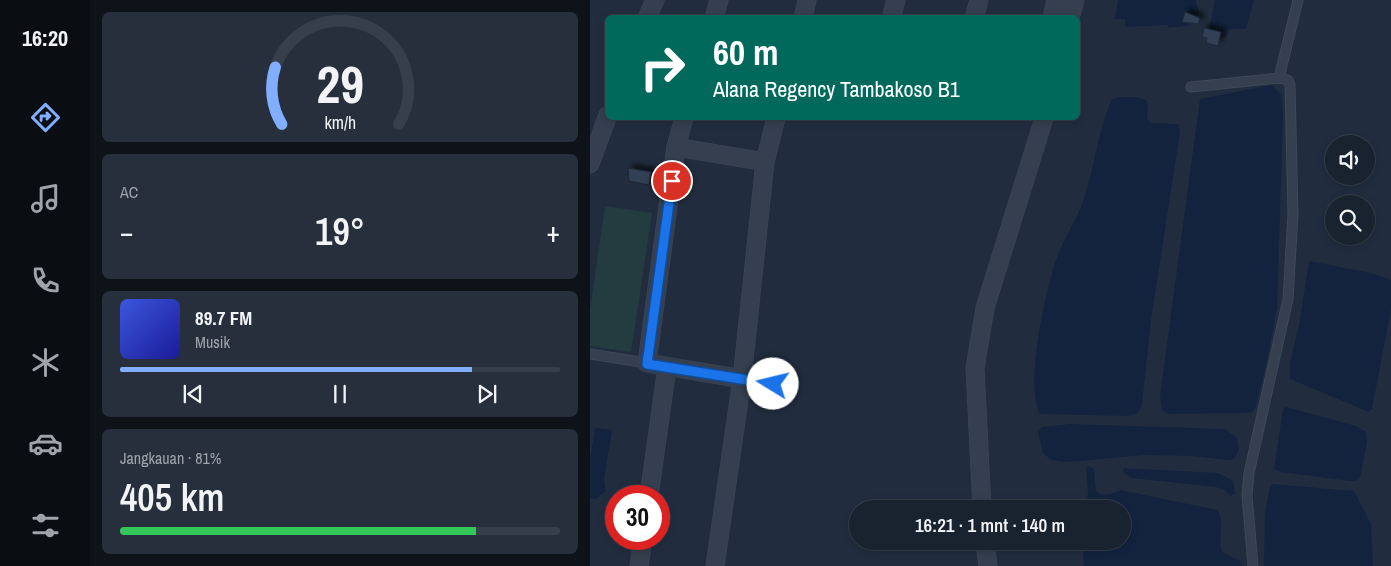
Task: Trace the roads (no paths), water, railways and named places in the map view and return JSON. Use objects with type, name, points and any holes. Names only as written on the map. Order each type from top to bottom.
[{"type":"street","points":[[648,15],[655,0]]},
{"type":"street","points":[[715,15],[719,0]]},
{"type":"street","points":[[804,15],[808,0]]},
{"type":"street","points":[[892,15],[896,0]]},
{"type":"street","points":[[975,15],[979,0]]},
{"type":"street","points":[[1053,15],[1056,0]]},
{"type":"street","points":[[1071,15],[1075,0]]},
{"type":"street","points":[[590,164],[606,120]]},
{"type":"street","points":[[683,120],[676,147],[647,364],[773,384]]},
{"type":"street","points":[[715,566],[742,379],[764,162],[775,120]]},
{"type":"street","points":[[981,500],[977,360],[985,308],[1043,120]]},
{"type":"street","points":[[676,147],[764,162]]},
{"type":"street","points":[[651,485],[667,367]]},
{"type":"street","points":[[639,566],[641,550]]},
{"type":"street","points":[[986,550],[988,566]]},
{"type":"lane","points":[[1279,78],[1298,0]]},
{"type":"lane","points":[[1191,87],[1279,78],[1288,80],[1290,85],[1293,214],[1288,299],[1249,473],[1247,494],[1253,566]]},
{"type":"lane","points":[[590,354],[647,364]]},
{"type":"water","points":[[1118,0],[1196,0],[1199,15],[1185,12],[1182,22],[1192,25],[1168,28],[1168,25],[1125,27],[1125,19],[1115,19]]},
{"type":"water","points":[[1215,0],[1254,0],[1246,29],[1229,29],[1226,37],[1220,36],[1221,32],[1209,29]]},
{"type":"water","points":[[1272,85],[1281,95],[1283,117],[1277,308],[1256,406],[1253,412],[1246,413],[1168,414],[1162,410],[1160,396],[1200,99]]},
{"type":"water","points":[[1135,97],[1146,100],[1148,104],[1147,118],[1151,123],[1176,124],[1179,125],[1180,132],[1151,320],[1142,405],[1138,413],[1129,416],[1040,414],[1034,381],[1035,360],[1047,291],[1057,257],[1084,198],[1107,111],[1112,99]]},
{"type":"water","points":[[1309,261],[1371,273],[1391,280],[1391,309],[1372,409],[1369,412],[1290,379],[1290,363],[1299,325]]},
{"type":"water","points":[[1286,407],[1356,426],[1366,432],[1367,442],[1360,477],[1356,481],[1281,472],[1274,469],[1283,409]]},
{"type":"water","points":[[1070,424],[1225,429],[1237,438],[1239,450],[1234,459],[1227,460],[1193,456],[1145,455],[1067,462],[1051,460],[1043,453],[1038,432],[1042,427]]},
{"type":"water","points":[[595,428],[612,430],[604,479],[605,492],[596,499],[590,498],[590,460]]},
{"type":"water","points":[[1089,466],[1094,469],[1096,491],[1105,495],[1120,490],[1217,510],[1221,519],[1220,541],[1222,552],[1240,561],[1242,566],[1084,566],[1083,550],[1131,550],[1131,500],[1087,500],[1086,468]]},
{"type":"water","points":[[1123,468],[1218,473],[1233,481],[1235,494],[1230,496],[1226,491],[1216,487],[1131,478],[1124,473]]},
{"type":"water","points":[[1272,484],[1354,491],[1371,524],[1373,566],[1264,566],[1265,511]]}]
